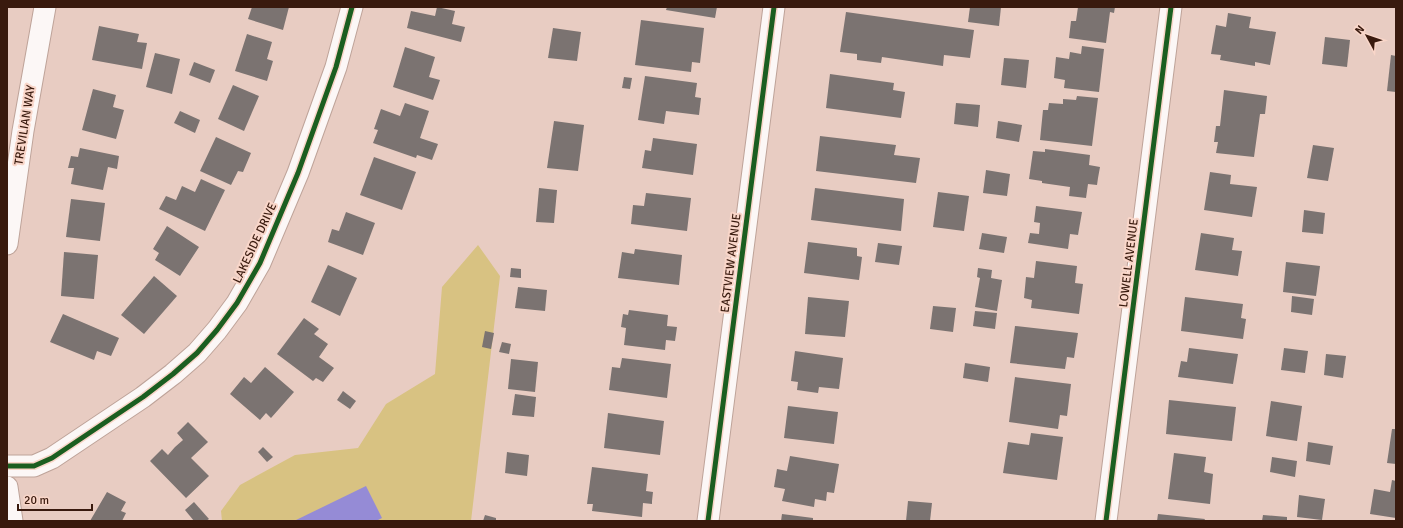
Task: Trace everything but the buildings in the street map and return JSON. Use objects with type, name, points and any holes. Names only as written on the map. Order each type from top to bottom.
[{"type":"street","name":"TREVILIAN WAY","points":[[7,244],[23,131],[46,7]]},
{"type":"street","name":"LAKESIDE DRIVE","points":[[7,466],[34,466],[52,458],[143,397],[173,374],[197,353],[217,330],[237,303],[260,263],[298,173],[336,67],[352,7]]},
{"type":"street","name":"EASTVIEW AVENUE","points":[[708,521],[774,7]]},
{"type":"street","name":"LOWELL AVENUE","points":[[1106,521],[1171,7]]},
{"type":"street","points":[[7,487],[12,521]]},
{"type":"shaded area","points":[[478,245],[500,276],[471,521],[222,521],[221,511],[240,485],[295,455],[358,448],[386,404],[435,374],[442,287]]},
{"type":"shaded area","points":[[366,486],[382,518],[376,521],[294,521]]},
{"type":"cycle path","points":[[7,466],[34,466],[52,458],[143,397],[173,374],[197,353],[217,330],[237,303],[260,263],[298,173],[336,67],[352,7]]},
{"type":"cycle path","points":[[708,521],[774,7]]},
{"type":"cycle path","points":[[1106,521],[1171,7]]}]
